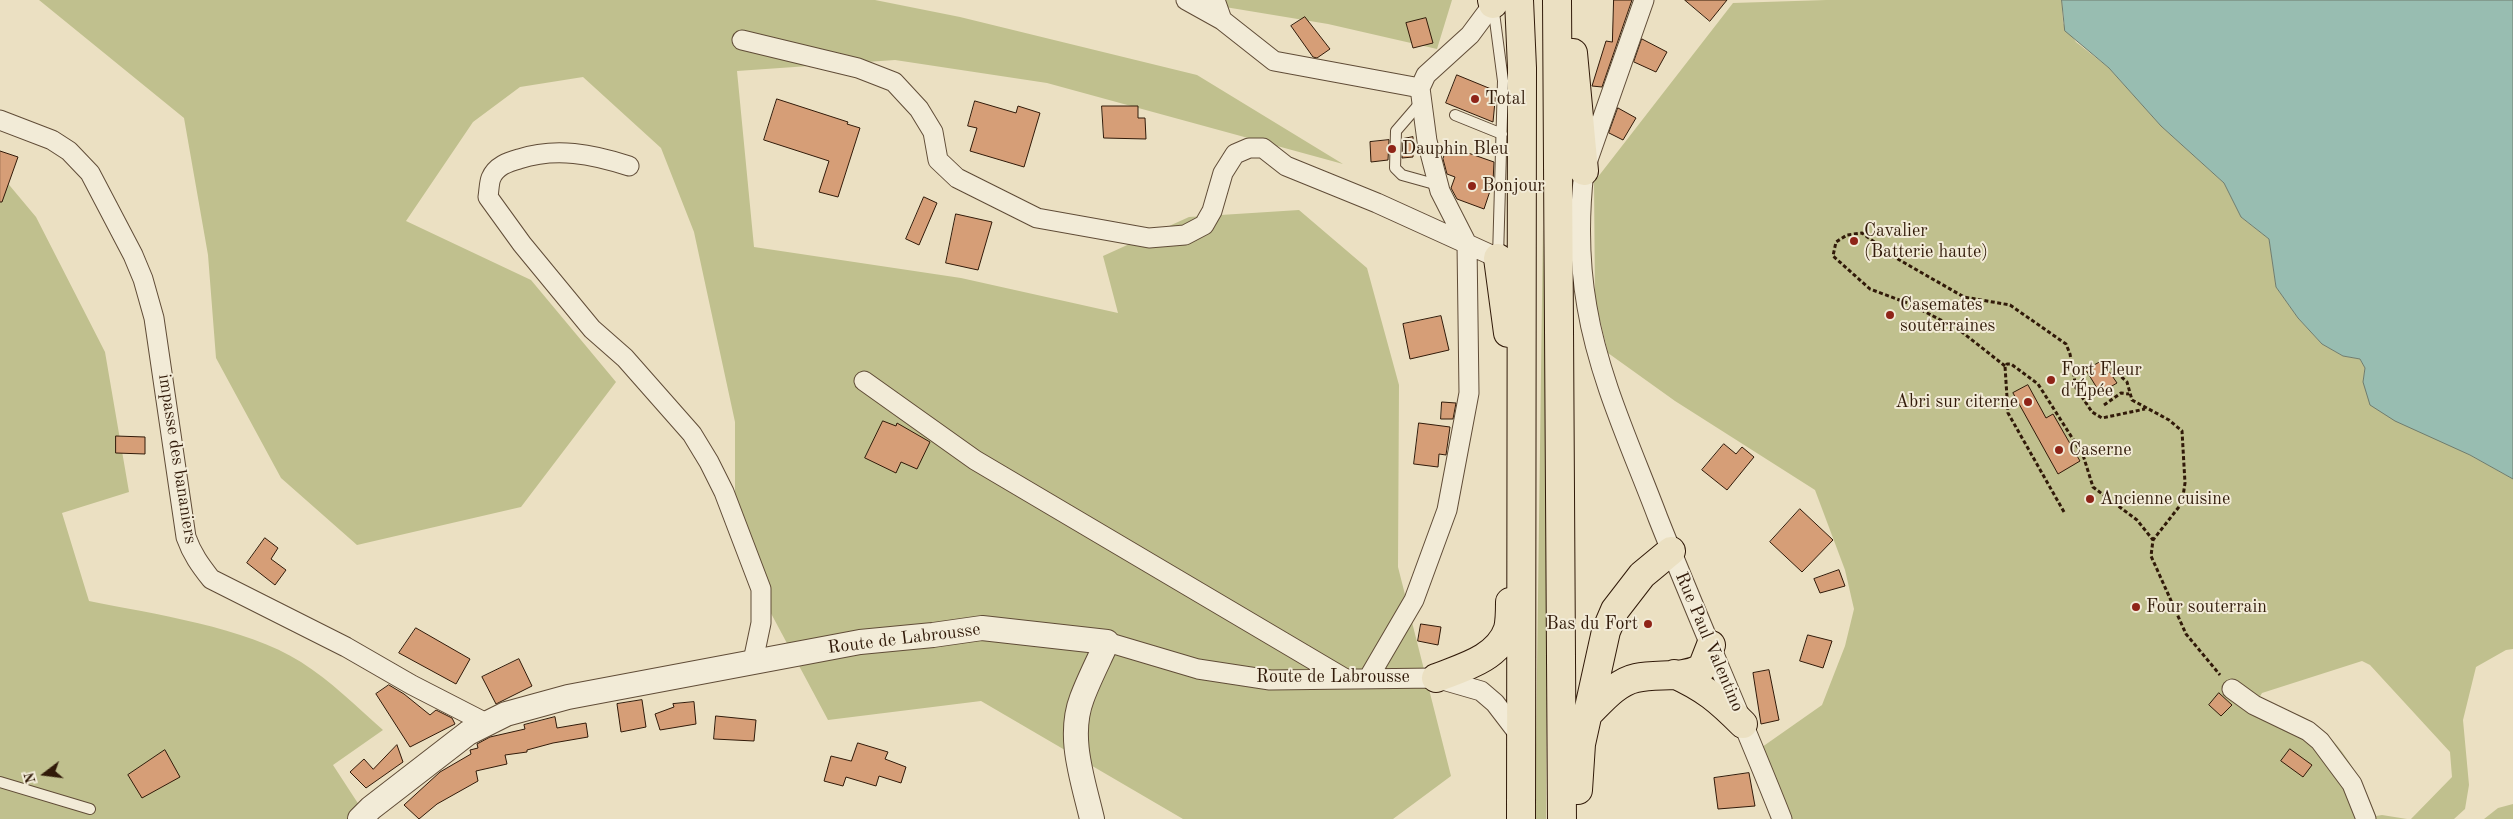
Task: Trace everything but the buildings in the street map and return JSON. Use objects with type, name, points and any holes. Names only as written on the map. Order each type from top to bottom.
[{"type":"highway","points":[[1501,1],[1522,68],[1523,542],[1521,819]]},
{"type":"highway","points":[[1558,11],[1573,51],[1584,171]]},
{"type":"highway","points":[[1558,11],[1562,819]]},
{"type":"highway","points":[[1498,258],[1523,471]]},
{"type":"highway","points":[[1436,678],[1486,656],[1495,648],[1508,630],[1511,593],[1523,542]]},
{"type":"highway","points":[[1576,819],[1581,744],[1606,631],[1614,610],[1642,575],[1671,551]]},
{"type":"highway","points":[[1589,713],[1608,693],[1635,678],[1674,674],[1690,675],[1702,668],[1707,660],[1711,645]]},
{"type":"highway","points":[[1674,674],[1700,685],[1720,700],[1743,724]]},
{"type":"street","points":[[1186,0],[1222,20],[1274,61],[1421,95]]},
{"type":"street","points":[[1215,0],[1222,20]]},
{"type":"street","name":"Rue Paul Valentino","points":[[1644,0],[1584,171],[1581,199],[1582,259],[1586,306],[1601,366],[1637,464],[1782,819]]},
{"type":"street","points":[[1369,677],[1414,600],[1447,510],[1469,393],[1467,244],[1438,185],[1426,141],[1421,95],[1426,75],[1470,35],[1501,1]]},
{"type":"street","points":[[742,40],[858,68],[894,82],[919,109],[933,132],[938,160],[957,178],[1037,218],[1150,238],[1185,235],[1204,224],[1212,211],[1223,173],[1235,154],[1250,148],[1263,148],[1286,166],[1498,258]]},
{"type":"street","name":"impasse des bananiers","points":[[0,120],[52,140],[69,151],[90,173],[133,255],[154,318],[186,537],[192,554],[202,568],[211,579],[346,647],[486,724]]},
{"type":"street","points":[[628,166],[607,159],[562,151],[533,154],[503,164],[491,177],[488,197],[522,244],[592,329],[625,358],[692,434],[709,462],[724,492],[762,589],[761,623],[752,661]]},
{"type":"street","points":[[864,381],[975,460],[1344,678]]},
{"type":"street","name":"Route de Labrousse","points":[[360,819],[371,808],[468,733],[506,714],[568,697],[752,661],[860,642],[982,628],[1108,642],[1198,669],[1270,680],[1369,677],[1436,678],[1481,691],[1496,702],[1521,737]]},
{"type":"street","points":[[1092,819],[1076,749],[1076,720],[1081,699],[1108,642]]},
{"type":"street","points":[[2232,689],[2254,705],[2308,731],[2330,752],[2352,784],[2366,819]]},
{"type":"lane","points":[[1498,258],[1503,81],[1501,1]]},
{"type":"lane","points":[[1421,95],[1396,131],[1395,168],[1402,175],[1438,185]]},
{"type":"lane","points":[[1455,115],[1502,134]]},
{"type":"lane","points":[[0,782],[90,809]]},
{"type":"path","points":[[2064,512],[2008,413],[2005,366],[1958,329],[1910,304],[1870,289],[1860,283],[1833,256],[1836,242],[1847,235],[1862,233],[1896,258],[1964,297],[2010,305],[2066,344],[2070,354],[2076,388],[2083,401],[2102,418],[2145,409]]},
{"type":"path","points":[[2005,366],[2011,364],[2038,384],[2083,455],[2093,487],[2137,520],[2154,540]]},
{"type":"path","points":[[2112,368],[2127,382],[2132,400],[2182,431],[2185,483],[2182,503],[2154,540],[2151,556],[2186,634],[2232,689]]},
{"type":"path","points":[[2104,404],[2121,393],[2129,394]]},
{"type":"green space","points":[[39,0],[875,0],[960,17],[1197,75],[1343,164],[1047,83],[895,60],[737,71],[754,247],[961,278],[1118,313],[1103,256],[1189,217],[1299,210],[1367,268],[1399,385],[1398,567],[1451,776],[1393,819],[1183,819],[981,701],[828,720],[735,546],[735,422],[694,232],[661,148],[583,77],[520,87],[473,122],[406,221],[531,280],[616,382],[521,507],[357,545],[281,478],[216,358],[208,255],[184,118]]},
{"type":"green space","points":[[1220,0],[1452,0],[1437,49],[1328,24],[1225,7]]},
{"type":"green space","points":[[1826,0],[2062,0],[2063,23],[2076,42],[2109,68],[2161,126],[2224,183],[2241,217],[2269,239],[2276,287],[2298,318],[2322,344],[2343,356],[2360,359],[2365,368],[2363,382],[2470,455],[2513,479],[2513,649],[2506,650],[2476,667],[2463,720],[2469,785],[2465,809],[2454,819],[2411,819],[2452,777],[2450,752],[2370,665],[2362,661],[2262,693],[2259,698],[2273,706],[2301,716],[2314,723],[2326,733],[2337,745],[2356,773],[2376,816],[2382,815],[2407,819],[1782,819],[1755,752],[1822,705],[1845,646],[1854,609],[1845,570],[1815,490],[1675,401],[1608,353],[1595,300],[1594,182],[1733,3]]},
{"type":"green space","points":[[0,174],[36,217],[105,352],[129,492],[62,513],[89,601],[198,623],[254,640],[279,650],[301,662],[333,686],[383,730],[333,765],[361,808],[350,819],[0,819]]},
{"type":"green space","points":[[1543,225],[1547,429],[1546,819],[1535,819]]},
{"type":"green space","points":[[2513,804],[2513,819],[2484,819],[2498,808]]},
{"type":"water","points":[[2062,0],[2513,0],[2513,479],[2470,455],[2395,421],[2370,405],[2363,382],[2365,368],[2360,359],[2343,356],[2322,344],[2298,318],[2276,287],[2269,239],[2241,217],[2224,183],[2161,126],[2109,68],[2065,31]]},
{"type":"place","name":"Total","points":[[1475,99]]},
{"type":"place","name":"Dauphin Bleu","points":[[1392,149]]},
{"type":"place","name":"Bonjour","points":[[1472,186]]},
{"type":"place","name":"Cavalier (Batterie haute)","points":[[1854,241]]},
{"type":"place","name":"Casemates souterraines","points":[[1890,315]]},
{"type":"place","name":"Fort Fleur d'Épée","points":[[2051,380]]},
{"type":"place","name":"Abri sur citerne","points":[[2028,402]]},
{"type":"place","name":"Caserne","points":[[2059,450]]},
{"type":"place","name":"Ancienne cuisine","points":[[2090,499]]},
{"type":"place","name":"Four souterrain","points":[[2136,607]]},
{"type":"place","name":"Bas du Fort","points":[[1648,624]]}]
